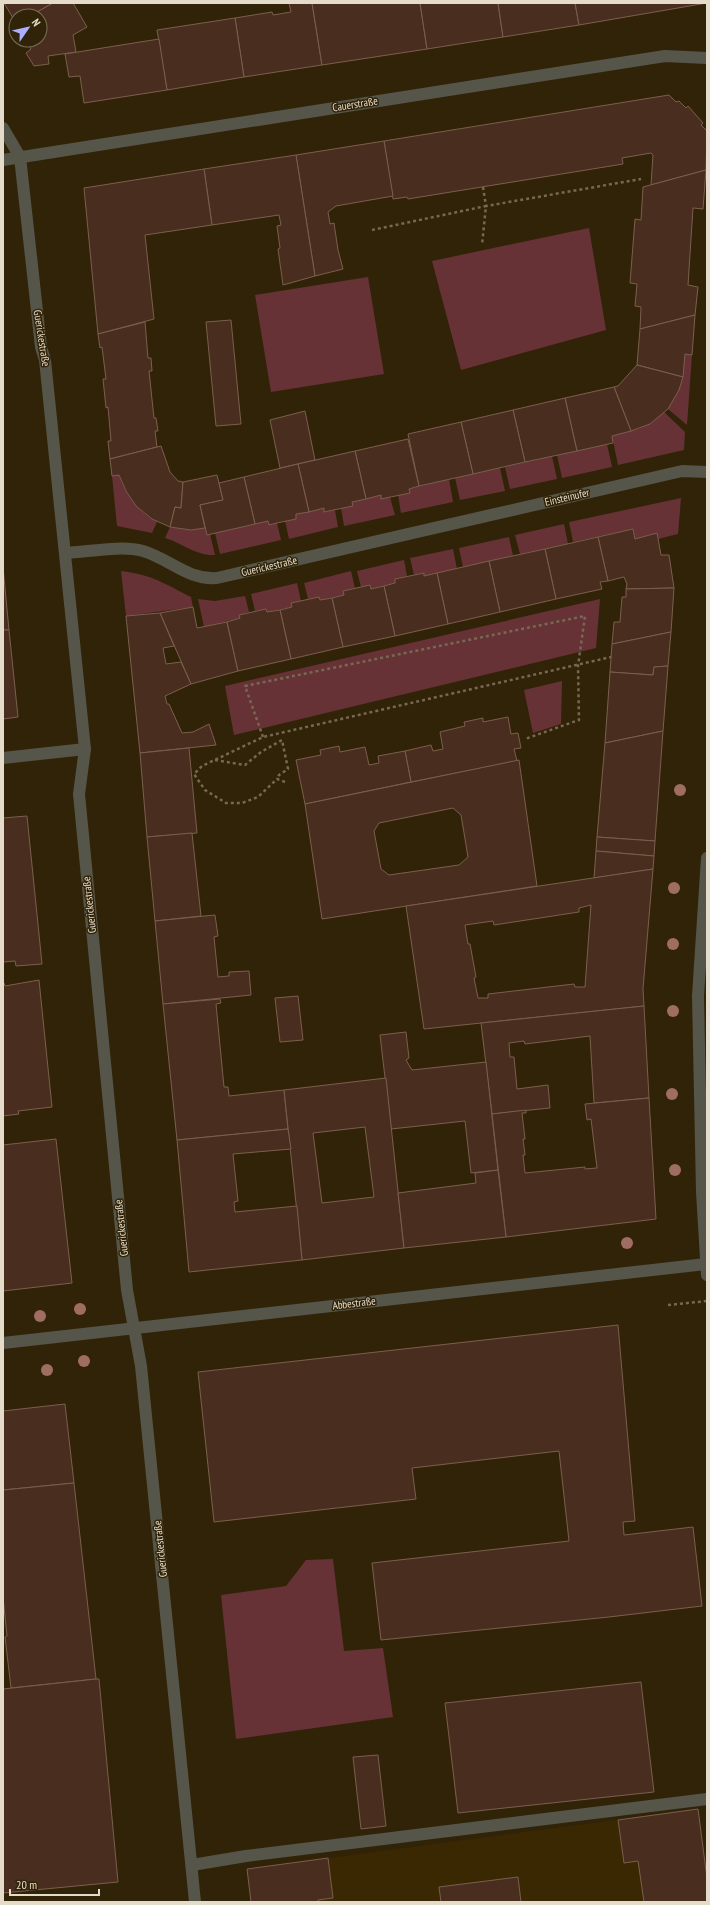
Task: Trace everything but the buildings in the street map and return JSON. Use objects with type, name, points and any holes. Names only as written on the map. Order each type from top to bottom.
[{"type":"street","name":"Cauerstraße","points":[[3,160],[665,56],[707,58]]},
{"type":"street","name":"Guerickestraße","points":[[3,128],[20,157],[41,347],[45,360],[85,749],[79,794],[126,1290],[142,1366],[195,1902]]},
{"type":"street","name":"Einsteinufer","points":[[427,529],[682,471],[707,472]]},
{"type":"street","name":"Guerickestraße","points":[[65,553],[120,549],[141,551],[160,558],[192,575],[204,578],[217,578],[427,529]]},
{"type":"street","points":[[3,758],[85,749]]},
{"type":"street","points":[[706,1270],[702,1192],[698,996],[707,858]]},
{"type":"street","name":"Abbestraße","points":[[3,1343],[667,1267],[706,1270]]},
{"type":"street","points":[[192,1865],[246,1856],[707,1799]]},
{"type":"path","points":[[372,230],[486,206],[641,179]]},
{"type":"path","points":[[482,245],[486,206],[483,187]]},
{"type":"path","points":[[263,737],[245,686],[585,616],[578,666],[579,720],[525,739]]},
{"type":"path","points":[[215,760],[245,765],[261,752],[282,740],[288,770],[279,775],[277,779],[258,797],[242,803],[226,803],[205,790],[194,774],[202,766],[263,737],[578,666],[611,657]]},
{"type":"path","points":[[277,779],[285,782]]},
{"type":"path","points":[[668,1305],[707,1301]]},
{"type":"shaded area","points":[[589,228],[606,330],[461,370],[432,261]]},
{"type":"shaded area","points":[[368,277],[384,374],[271,392],[255,295]]},
{"type":"shaded area","points":[[685,354],[692,355],[687,425],[668,409],[680,383]]},
{"type":"shaded area","points":[[664,412],[685,432],[684,450],[618,465],[612,436],[641,428]]},
{"type":"shaded area","points":[[607,444],[612,467],[562,478],[557,455]]},
{"type":"shaded area","points":[[552,456],[557,479],[510,489],[505,467]]},
{"type":"shaded area","points":[[500,468],[505,491],[460,500],[455,478]]},
{"type":"shaded area","points":[[119,475],[129,496],[144,513],[157,522],[152,533],[117,526],[112,476]]},
{"type":"shaded area","points":[[449,479],[453,502],[401,513],[398,495],[409,489]]},
{"type":"shaded area","points":[[381,495],[381,499],[390,497],[395,515],[344,526],[341,508],[353,506],[352,502]]},
{"type":"shaded area","points":[[681,498],[678,534],[658,539],[657,533],[635,539],[633,529],[573,542],[569,522]]},
{"type":"shaded area","points":[[324,508],[325,512],[335,510],[338,527],[289,539],[285,521],[296,519],[296,514]]},
{"type":"shaded area","points":[[268,521],[269,525],[277,523],[281,540],[220,554],[215,533]]},
{"type":"shaded area","points":[[564,524],[568,544],[520,554],[515,535]]},
{"type":"shaded area","points":[[170,527],[191,530],[205,528],[207,534],[210,534],[215,555],[208,555],[195,551],[165,538]]},
{"type":"shaded area","points":[[509,537],[513,556],[463,567],[459,548]]},
{"type":"shaded area","points":[[453,549],[457,569],[424,576],[423,573],[414,575],[410,558]]},
{"type":"shaded area","points":[[404,560],[407,576],[395,579],[395,583],[371,589],[370,585],[361,587],[357,571]]},
{"type":"shaded area","points":[[121,571],[150,577],[191,597],[193,607],[126,616]]},
{"type":"shaded area","points":[[351,571],[355,588],[343,591],[344,595],[320,600],[318,597],[308,599],[304,583]]},
{"type":"shaded area","points":[[297,583],[301,601],[291,603],[292,607],[267,612],[266,609],[255,611],[251,594]]},
{"type":"shaded area","points":[[245,596],[249,612],[239,615],[240,618],[204,627],[198,599],[215,601]]},
{"type":"shaded area","points":[[600,599],[596,648],[234,735],[225,686]]},
{"type":"shaded area","points":[[562,681],[561,724],[533,733],[524,690]]},
{"type":"shaded area","points":[[333,1559],[344,1651],[383,1648],[393,1717],[236,1739],[221,1595],[286,1586],[306,1560]]},
{"type":"shaded area","points":[[698,1809],[707,1878],[707,1902],[251,1902],[247,1869]]}]
